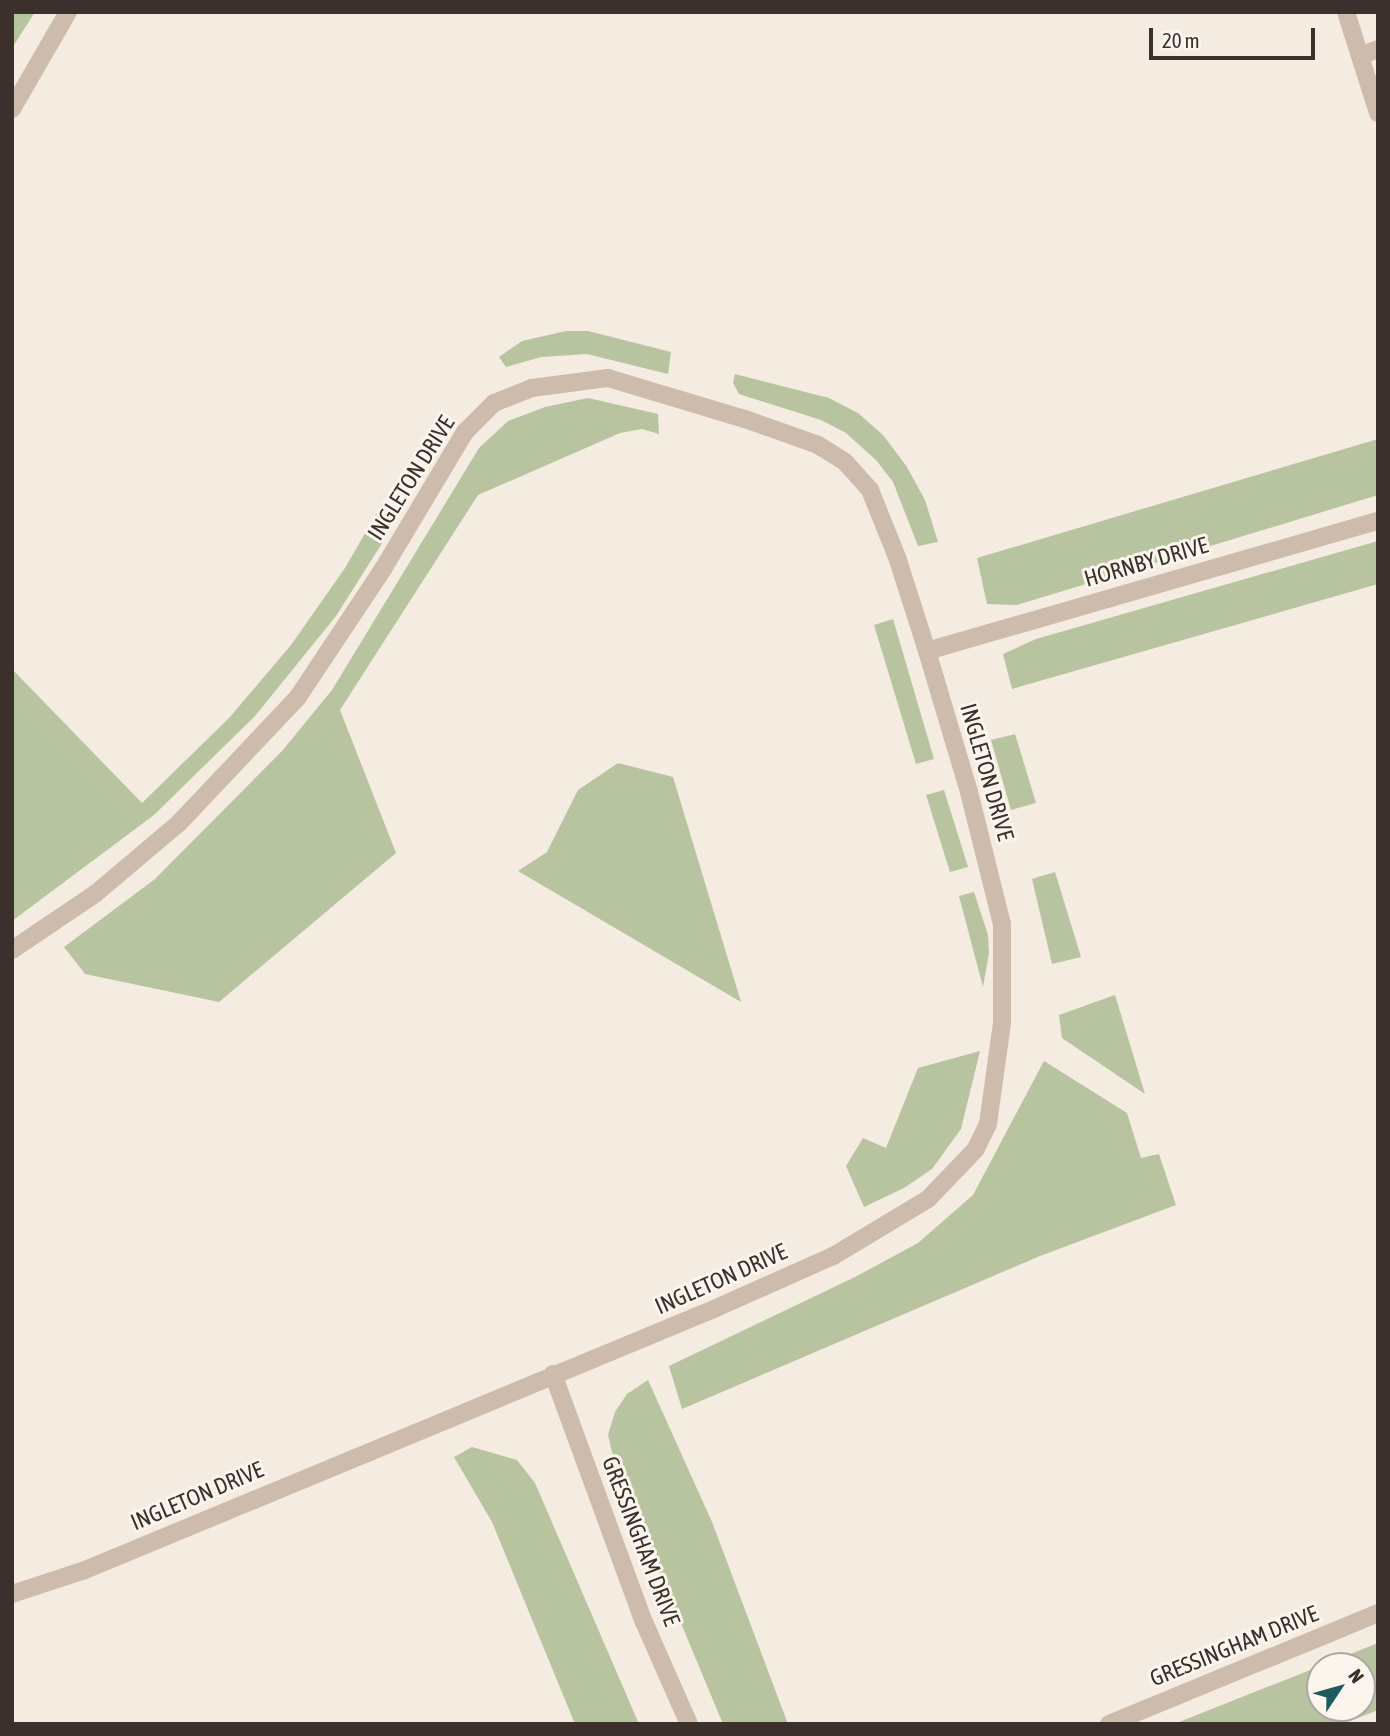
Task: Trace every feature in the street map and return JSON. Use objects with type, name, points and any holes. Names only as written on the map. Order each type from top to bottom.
[{"type":"street","points":[[12,108],[68,12]]},
{"type":"street","points":[[1346,12],[1369,52],[1378,113]]},
{"type":"street","name":"INGLETON DRIVE","points":[[12,950],[95,894],[179,823],[298,697],[383,569],[465,432],[494,403],[532,388],[608,378],[745,419],[818,445],[845,462],[870,490],[897,557],[927,651],[1002,923],[1002,1023],[988,1124],[976,1149],[928,1199],[833,1256],[678,1325],[553,1374],[85,1570],[12,1594]]},
{"type":"street","name":"HORNBY DRIVE","points":[[927,651],[1378,521]]},
{"type":"street","name":"GRESSINGHAM DRIVE","points":[[553,1374],[644,1622],[689,1724]]},
{"type":"street","name":"GRESSINGHAM DRIVE","points":[[1109,1724],[1378,1613]]},
{"type":"green space","points":[[12,12],[35,12],[12,48]]},
{"type":"green space","points":[[566,331],[588,331],[671,352],[668,374],[587,354],[541,357],[506,367],[499,357],[522,341]]},
{"type":"green space","points":[[735,374],[829,398],[858,413],[883,435],[907,467],[925,500],[938,542],[918,546],[893,482],[876,460],[846,433],[821,420],[739,394],[733,383]]},
{"type":"green space","points":[[588,398],[658,414],[659,434],[642,429],[620,433],[478,495],[340,710],[396,853],[219,1002],[85,974],[64,947],[155,879],[282,751],[332,690],[479,448],[508,421],[545,407]]},
{"type":"green space","points":[[1378,439],[1378,495],[1017,605],[987,604],[977,558]]},
{"type":"green space","points":[[382,504],[390,518],[386,537],[336,616],[255,716],[154,815],[12,921],[12,669],[142,803],[230,717],[291,645],[345,568]]},
{"type":"green space","points":[[1378,541],[1378,584],[1012,689],[1003,654],[1036,639]]},
{"type":"green space","points":[[893,619],[934,759],[916,764],[874,625]]},
{"type":"green space","points":[[1015,734],[1036,803],[1011,810],[991,740]]},
{"type":"green space","points":[[618,763],[673,777],[741,1002],[518,871],[547,852],[578,790]]},
{"type":"green space","points":[[944,790],[968,867],[950,872],[926,795]]},
{"type":"green space","points":[[1055,872],[1081,957],[1052,964],[1032,879]]},
{"type":"green space","points":[[974,892],[988,935],[989,953],[983,987],[959,896]]},
{"type":"green space","points":[[1115,995],[1145,1094],[1062,1038],[1059,1015]]},
{"type":"green space","points":[[980,1051],[961,1129],[932,1169],[904,1188],[864,1207],[846,1166],[863,1138],[886,1148],[918,1068]]},
{"type":"green space","points":[[1044,1061],[1127,1113],[1141,1158],[1159,1154],[1176,1205],[1040,1256],[682,1409],[669,1366],[855,1277],[918,1243],[973,1195]]},
{"type":"green space","points":[[648,1380],[712,1522],[788,1724],[723,1724],[615,1465],[608,1435],[615,1412],[627,1394]]},
{"type":"green space","points":[[472,1447],[517,1460],[535,1483],[639,1724],[575,1724],[492,1522],[454,1457]]},
{"type":"green space","points":[[1378,1643],[1376,1711],[1376,1652],[1355,1652]]},
{"type":"green space","points":[[1306,1672],[1306,1722],[1348,1722],[1174,1724]]}]
